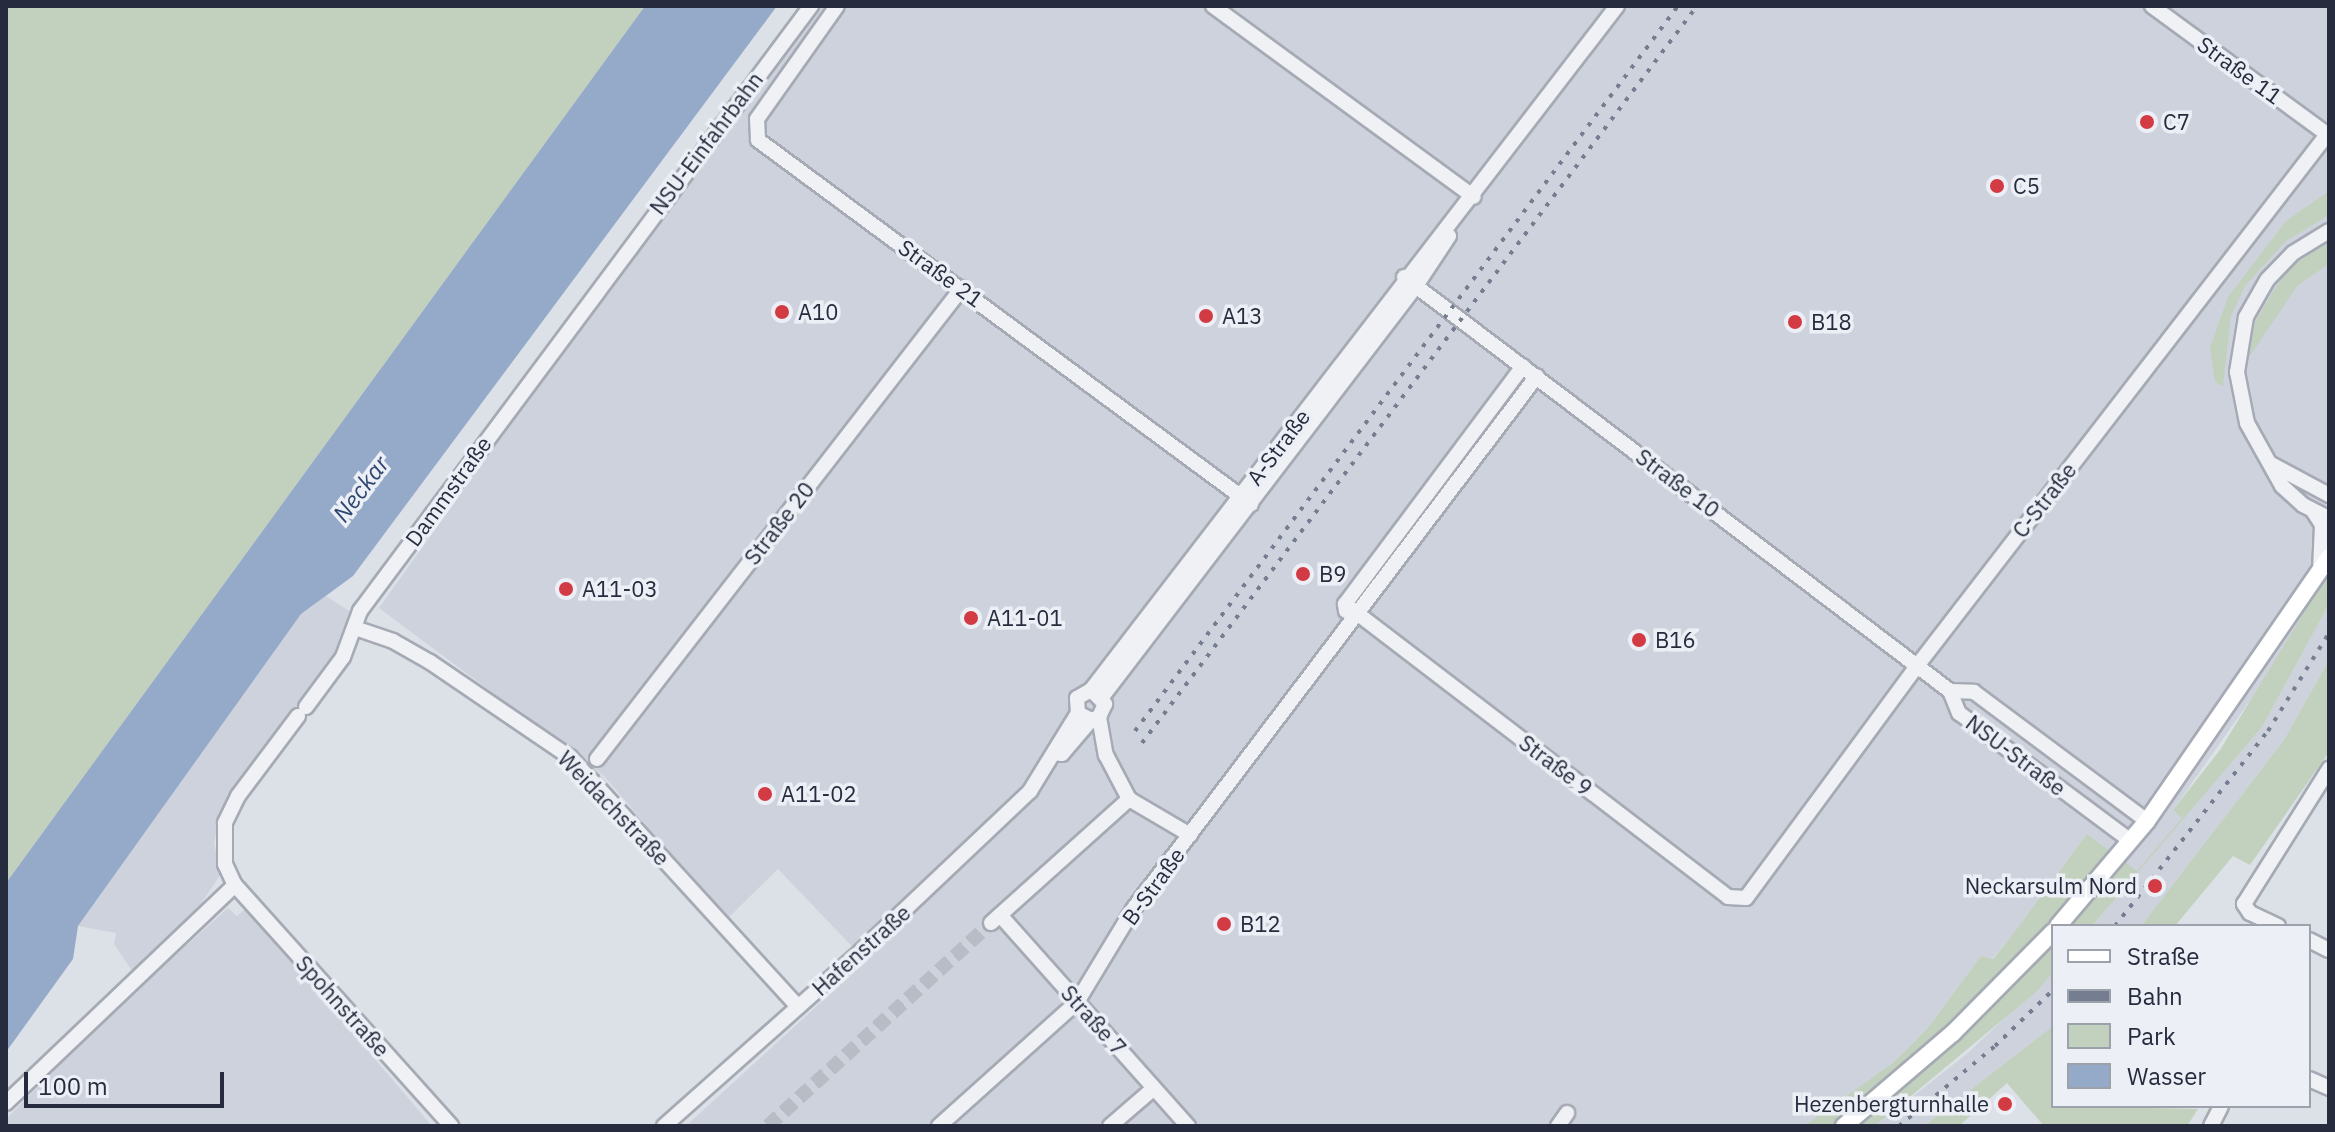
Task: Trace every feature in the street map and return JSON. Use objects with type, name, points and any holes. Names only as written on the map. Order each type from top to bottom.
[{"type":"main road","points":[[2060,924],[2147,821],[2329,557]]},
{"type":"main road","points":[[1844,1126],[1953,1033],[2051,934]]},
{"type":"street","name":"NSU-Einfahrbahn","points":[[602,281],[811,6]]},
{"type":"street","name":"Straße 21","points":[[837,6],[757,119],[758,140],[1246,500]]},
{"type":"street","points":[[1213,6],[1471,201]]},
{"type":"street","name":"A-Straße","points":[[1051,758],[1062,754],[1089,716],[1096,694],[1246,500],[1617,6]]},
{"type":"street","name":"Straße 11","points":[[2152,6],[2328,133]]},
{"type":"street","name":"C-Straße","points":[[1766,875],[1917,666],[2328,133]]},
{"type":"street","points":[[2329,231],[2293,253],[2255,299],[2241,334],[2237,380],[2242,406],[2282,486],[2313,511],[2329,518]]},
{"type":"street","name":"Dammstraße","points":[[235,885],[225,864],[225,823],[238,796],[343,657],[360,611],[602,281]]},
{"type":"street","name":"Straße 10","points":[[1410,282],[1950,691]]},
{"type":"street","name":"Straße 20","points":[[597,759],[962,288]]},
{"type":"street","points":[[1347,628],[1345,604],[1523,366]]},
{"type":"street","name":"B-Straße","points":[[939,1126],[1077,1002],[1134,908],[1537,376]]},
{"type":"street","points":[[2268,462],[2322,485],[2329,495]]},
{"type":"street","points":[[2313,511],[2322,525],[2319,573]]},
{"type":"street","name":"Straße 9","points":[[1345,604],[1728,897],[1746,898],[1766,875]]},
{"type":"street","name":"Weidachstraße","points":[[355,628],[430,662],[570,757],[798,1007]]},
{"type":"street","name":"NSU-Straße","points":[[2131,841],[1959,713],[1950,691],[1974,692],[2147,821]]},
{"type":"street","name":"A-Straße","points":[[1089,716],[1077,698],[1096,694]]},
{"type":"street","points":[[1089,716],[1129,799],[1190,835]]},
{"type":"street","name":"Hafenstraße","points":[[664,1126],[999,821],[1030,791],[1051,758]]},
{"type":"street","points":[[2274,924],[2244,908],[2274,852],[2329,769]]},
{"type":"street","name":"Straße 7","points":[[1129,799],[996,919],[1077,1002],[1188,1126]]},
{"type":"street","points":[[6,1103],[235,885]]},
{"type":"street","name":"Spohnstraße","points":[[235,885],[451,1126]]},
{"type":"street","points":[[2311,941],[2329,950]]},
{"type":"street","points":[[1110,1126],[1154,1088]]},
{"type":"street","points":[[2211,1126],[2220,1108]]},
{"type":"street","points":[[1558,1126],[1567,1113]]},
{"type":"shaded area","points":[[822,6],[2329,6],[2329,569],[2279,659],[2173,810],[2183,818],[2167,837],[2262,727],[2329,604],[2329,660],[2284,740],[2143,924],[2094,924],[2137,873],[2087,834],[2013,934],[1992,959],[1981,956],[1927,1029],[1894,1062],[1804,1126],[686,1126],[866,961],[778,869],[727,919],[603,775],[379,608],[616,276]]},
{"type":"shaded area","points":[[326,596],[351,612],[337,653],[218,825],[214,843],[221,874],[194,914],[133,972],[114,944],[116,933],[78,926],[301,614]]},
{"type":"shaded area","points":[[228,908],[237,916],[246,908],[432,1126],[6,1126],[6,1119],[120,1005]]},
{"type":"shaded area","points":[[2051,974],[2051,1028],[1924,1126],[1875,1126],[1968,1053]]},
{"type":"green space","points":[[6,6],[645,6],[6,883]]},
{"type":"green space","points":[[2329,191],[2329,215],[2286,241],[2245,286],[2231,316],[2223,386],[2215,382],[2210,348],[2228,297],[2286,221]]},
{"type":"green space","points":[[2329,243],[2329,264],[2298,285],[2249,357],[2254,324],[2275,288],[2294,264]]},
{"type":"green space","points":[[2329,572],[2329,604],[2262,727],[2094,924],[2051,924],[2051,974],[2036,992],[1875,1126],[1804,1126],[1894,1062],[1927,1029],[1981,956],[1993,959],[2087,834],[2137,871],[2182,818],[2173,810],[2220,750]]},
{"type":"green space","points":[[2329,660],[2329,752],[2250,865],[2233,856],[2177,924],[2143,924],[2284,740]]},
{"type":"green space","points":[[2051,1028],[2051,1108],[2198,1109],[2187,1126],[2044,1126],[2007,1083],[1959,1126],[1924,1126]]},
{"type":"water","name":"Neckar","points":[[645,6],[777,6],[353,576],[301,614],[78,926],[73,959],[6,1052],[6,883]]},
{"type":"tunnel","points":[[768,1126],[991,923]]},
{"type":"railway","points":[[1135,731],[1678,6]]},
{"type":"railway","points":[[1142,743],[1697,6]]},
{"type":"railway","points":[[2117,924],[2268,731],[2329,633]]},
{"type":"railway","points":[[1899,1126],[1995,1046],[2051,992]]},
{"type":"place","name":"C7","points":[[2147,122]]},
{"type":"place","name":"C5","points":[[1997,186]]},
{"type":"place","name":"A10","points":[[782,312]]},
{"type":"place","name":"A13","points":[[1206,316]]},
{"type":"place","name":"B18","points":[[1795,322]]},
{"type":"place","name":"B9","points":[[1303,574]]},
{"type":"place","name":"A11-03","points":[[566,589]]},
{"type":"place","name":"A11-01","points":[[971,618]]},
{"type":"place","name":"B16","points":[[1639,640]]},
{"type":"place","name":"A11-02","points":[[765,794]]},
{"type":"place","name":"Neckarsulm Nord","points":[[2155,886]]},
{"type":"place","name":"B12","points":[[1224,924]]},
{"type":"place","name":"Hezenbergturnhalle","points":[[2005,1104]]}]
